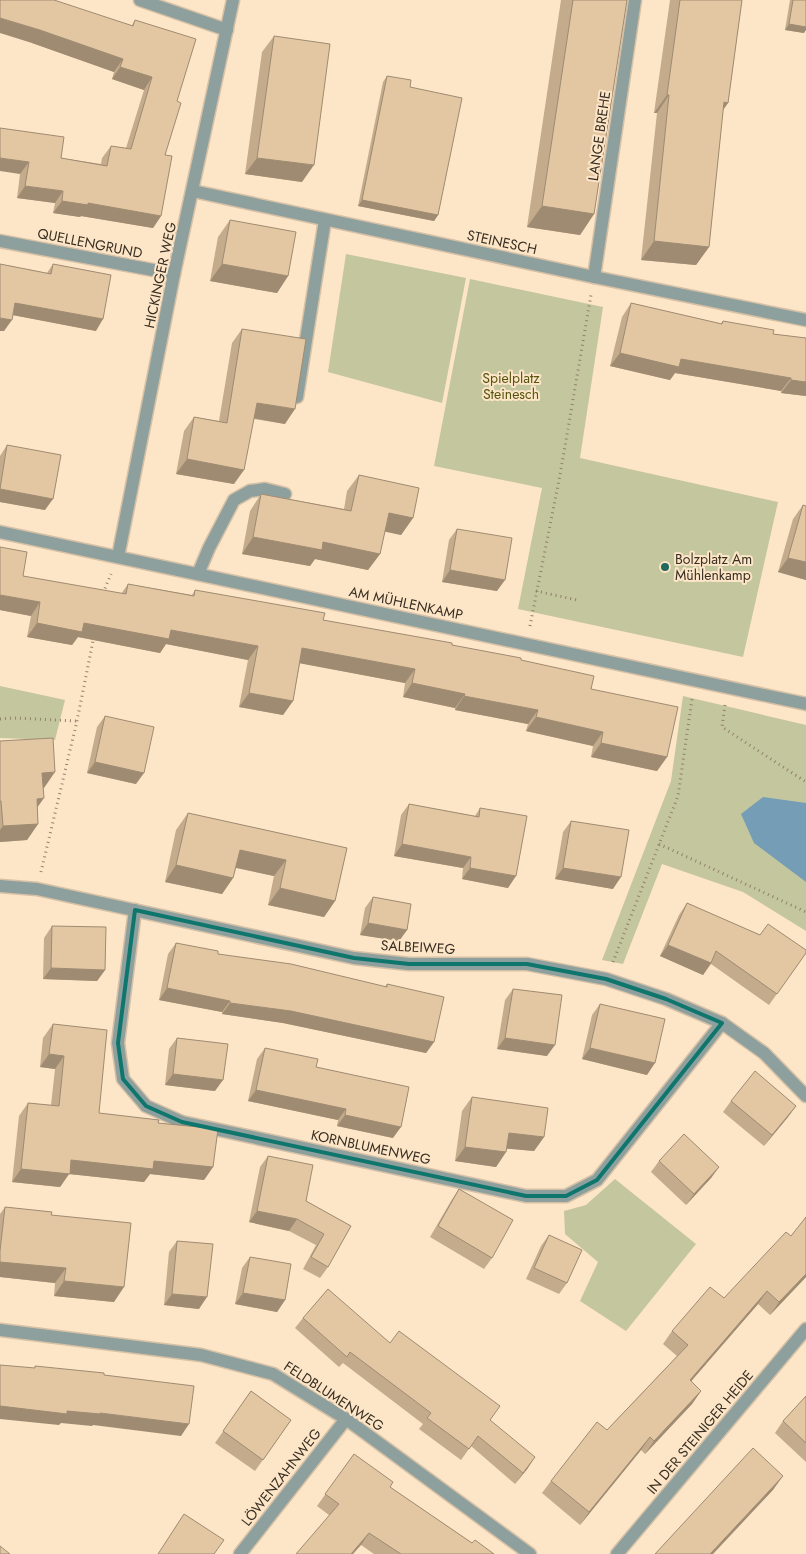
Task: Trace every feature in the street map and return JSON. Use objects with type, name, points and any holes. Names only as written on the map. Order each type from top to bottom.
[{"type":"street","points":[[140,0],[227,30]]},
{"type":"street","name":"HICKINGER WEG","points":[[118,557],[174,274],[233,0]]},
{"type":"street","name":"LANGE BREHE","points":[[594,277],[634,0]]},
{"type":"street","name":"STEINESCH","points":[[193,191],[594,277],[806,320]]},
{"type":"street","points":[[297,397],[325,220]]},
{"type":"street","name":"QUELLENGRUND","points":[[0,241],[174,274]]},
{"type":"street","points":[[198,574],[208,548],[234,500],[250,491],[265,489],[285,494]]},
{"type":"street","name":"AM MÜHLENKAMP","points":[[0,532],[806,704]]},
{"type":"street","name":"SALBEIWEG","points":[[0,886],[37,889],[354,958],[409,964],[527,964],[606,979],[666,999],[722,1024],[764,1053],[806,1096]]},
{"type":"street","name":"KORNBLUMENWEG","points":[[135,910],[118,1043],[123,1079],[146,1106],[182,1122],[526,1196],[566,1196],[597,1180],[722,1024]]},
{"type":"street","name":"IN DER STEINIGER HEIDE","points":[[617,1554],[806,1329]]},
{"type":"street","name":"FELDBLUMENWEG","points":[[0,1330],[201,1354],[273,1374],[346,1419],[530,1554]]},
{"type":"street","name":"LÖWENZAHNWEG","points":[[240,1554],[346,1419]]},
{"type":"path","points":[[527,644],[560,475],[594,277]]},
{"type":"path","points":[[102,598],[118,557]]},
{"type":"path","points":[[536,591],[577,600]]},
{"type":"path","points":[[37,889],[77,721],[96,626]]},
{"type":"path","points":[[606,979],[678,796],[694,681]]},
{"type":"path","points":[[727,687],[722,727],[806,782]]},
{"type":"path","points":[[0,719],[77,721]]},
{"type":"path","points":[[659,844],[806,912]]},
{"type":"highlighted area","points":[[135,910],[354,958],[409,964],[527,964],[606,979],[666,999],[722,1023],[597,1180],[566,1196],[526,1196],[182,1122],[146,1106],[123,1079],[118,1043]]},
{"type":"green space","points":[[346,254],[466,278],[442,403],[328,372]]},
{"type":"green space","name":"Spielplatz Steinesch","points":[[470,279],[603,307],[580,458],[778,502],[743,657],[518,609],[542,488],[434,466]]},
{"type":"green space","points":[[0,686],[65,700],[55,740],[0,738]]},
{"type":"green space","points":[[683,696],[806,725],[806,931],[743,892],[662,864],[623,964],[602,960],[671,781]]},
{"type":"green space","points":[[615,1179],[696,1244],[626,1331],[580,1301],[598,1262],[565,1234],[564,1211],[586,1205]]},
{"type":"water","points":[[763,797],[806,803],[806,882],[754,843],[741,814]]},
{"type":"building","points":[[0,0],[54,0],[133,26],[135,20],[196,39],[177,101],[181,103],[165,155],[172,156],[161,216],[88,203],[88,205],[62,201],[63,191],[25,186],[29,162],[0,158],[0,128],[64,137],[61,158],[107,166],[111,146],[131,149],[152,77],[120,67],[123,59],[0,18]]},
{"type":"building","points":[[573,0],[627,0],[594,214],[542,206]]},
{"type":"building","points":[[680,0],[742,0],[728,103],[724,102],[709,247],[654,241],[669,95],[667,95]]},
{"type":"building","points":[[793,0],[806,0],[806,27],[789,24]]},
{"type":"building","points":[[274,36],[330,44],[314,165],[257,158]]},
{"type":"building","points":[[387,76],[411,80],[410,87],[462,98],[438,215],[362,200]]},
{"type":"building","points":[[230,220],[296,232],[288,276],[222,264]]},
{"type":"building","points":[[0,264],[51,274],[53,264],[111,275],[103,319],[15,303],[12,320],[0,318]]},
{"type":"building","points":[[631,303],[722,324],[723,321],[774,330],[773,334],[806,338],[806,382],[681,359],[679,367],[620,353]]},
{"type":"building","points":[[242,329],[306,339],[295,409],[257,403],[244,470],[187,459],[194,417],[227,423]]},
{"type":"building","points":[[7,445],[61,455],[53,499],[0,489]]},
{"type":"building","points":[[359,475],[419,488],[413,518],[389,513],[380,554],[323,542],[322,550],[253,537],[261,494],[351,511]]},
{"type":"building","points":[[803,505],[806,506],[806,562],[788,558]]},
{"type":"building","points":[[457,529],[512,538],[505,580],[450,570]]},
{"type":"building","points":[[0,547],[27,552],[23,576],[126,594],[128,584],[194,596],[195,590],[325,613],[323,620],[452,643],[452,645],[521,658],[521,660],[594,676],[591,689],[678,707],[667,757],[601,743],[603,732],[536,717],[538,710],[464,696],[465,694],[412,683],[415,669],[302,648],[293,701],[249,693],[258,646],[171,630],[169,639],[84,623],[82,632],[37,623],[40,602],[0,595]]},
{"type":"building","points":[[105,716],[154,727],[144,773],[95,762]]},
{"type":"building","points":[[53,738],[55,772],[42,773],[44,798],[37,799],[38,824],[3,826],[0,801],[0,741]]},
{"type":"building","points":[[409,804],[479,817],[480,808],[527,816],[516,876],[470,868],[471,857],[402,844]]},
{"type":"building","points":[[188,813],[347,848],[335,901],[280,888],[286,860],[240,850],[233,878],[176,865]]},
{"type":"building","points":[[571,821],[629,830],[621,877],[563,868]]},
{"type":"building","points":[[373,897],[411,904],[407,930],[368,923]]},
{"type":"building","points":[[687,903],[760,935],[768,924],[806,950],[806,953],[777,994],[716,951],[711,963],[668,945]]},
{"type":"building","points":[[52,926],[106,927],[105,970],[51,968]]},
{"type":"building","points":[[176,943],[218,951],[218,954],[291,964],[387,987],[387,984],[444,997],[434,1042],[291,1011],[230,1003],[230,1001],[167,988]]},
{"type":"building","points":[[513,989],[562,995],[555,1045],[505,1038]]},
{"type":"building","points":[[600,1004],[665,1019],[655,1063],[590,1048]]},
{"type":"building","points":[[53,1024],[107,1030],[99,1113],[159,1120],[158,1123],[218,1129],[213,1167],[154,1161],[153,1169],[71,1160],[70,1174],[21,1169],[28,1103],[59,1106],[64,1056],[49,1054]]},
{"type":"building","points":[[177,1038],[228,1044],[223,1080],[173,1074]]},
{"type":"building","points":[[265,1048],[318,1059],[316,1067],[409,1087],[401,1127],[345,1115],[346,1109],[256,1090]]},
{"type":"building","points":[[755,1071],[796,1106],[772,1135],[731,1101]]},
{"type":"building","points":[[472,1097],[548,1108],[544,1137],[509,1133],[506,1152],[465,1147]]},
{"type":"building","points":[[684,1134],[719,1167],[694,1194],[659,1161]]},
{"type":"building","points":[[268,1156],[313,1165],[306,1201],[351,1226],[328,1267],[311,1257],[324,1234],[297,1219],[257,1211]]},
{"type":"building","points":[[459,1189],[513,1220],[492,1258],[438,1226]]},
{"type":"building","points":[[5,1207],[52,1212],[51,1215],[131,1223],[124,1287],[64,1281],[66,1268],[0,1262]]},
{"type":"building","points":[[806,1217],[806,1274],[779,1302],[767,1291],[690,1380],[701,1391],[654,1441],[650,1437],[589,1512],[551,1481],[597,1422],[607,1430],[688,1345],[672,1331],[710,1287],[724,1298],[786,1232],[791,1236]]},
{"type":"building","points":[[549,1235],[582,1250],[567,1283],[534,1268]]},
{"type":"building","points":[[177,1241],[213,1244],[207,1297],[172,1294]]},
{"type":"building","points":[[250,1257],[291,1264],[285,1300],[243,1293]]},
{"type":"building","points":[[328,1289],[390,1343],[399,1331],[500,1406],[490,1420],[535,1457],[523,1473],[478,1436],[469,1449],[427,1418],[431,1413],[350,1352],[347,1357],[303,1318]]},
{"type":"building","points":[[0,1365],[35,1368],[35,1366],[104,1373],[104,1375],[194,1386],[189,1424],[100,1413],[67,1411],[67,1414],[0,1406]]},
{"type":"building","points":[[251,1391],[291,1420],[263,1460],[223,1431]]},
{"type":"building","points":[[806,1396],[806,1443],[783,1421]]},
{"type":"building","points":[[753,1448],[783,1476],[710,1554],[655,1554]]},
{"type":"building","points":[[354,1454],[393,1482],[390,1487],[472,1543],[475,1540],[494,1554],[401,1554],[369,1533],[351,1554],[296,1554],[339,1504],[325,1494]]},
{"type":"building","points":[[184,1514],[224,1540],[214,1554],[158,1554]]},
{"type":"building","points":[[0,1546],[10,1554],[0,1554]]},
{"type":"place","name":"Bolzplatz Am Mühlenkamp","points":[[665,567]]}]
